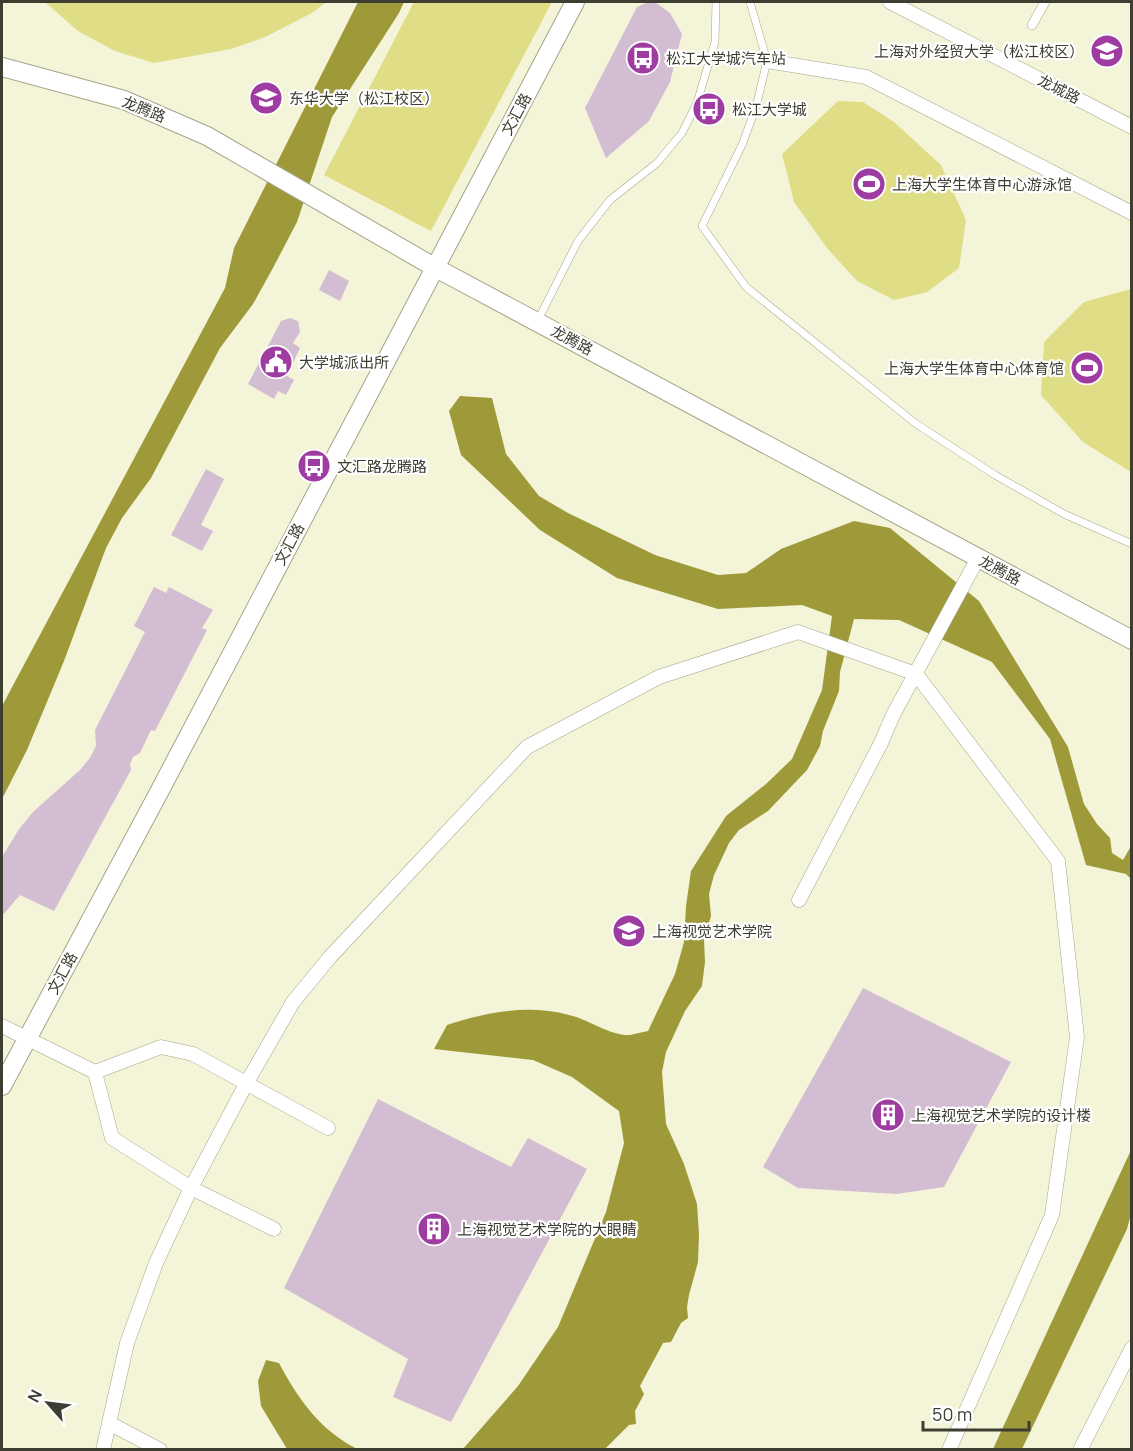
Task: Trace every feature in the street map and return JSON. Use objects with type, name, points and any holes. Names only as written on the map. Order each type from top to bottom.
[{"type":"main road","name":"文汇路","points":[[2,1086],[575,2]]},
{"type":"main road","name":"龙腾路","points":[[2,67],[124,100],[207,136],[434,267],[1131,640]]},
{"type":"street","name":"龙城路","points":[[890,2],[1131,127]]},
{"type":"street","points":[[1032,25],[1045,2]]},
{"type":"street","points":[[767,61],[866,77],[1131,213]]},
{"type":"street","points":[[799,900],[881,743],[893,715],[978,558]]},
{"type":"street","points":[[103,1449],[127,1343],[156,1263],[190,1188],[293,1002],[322,966],[527,747],[659,677],[798,632],[916,674],[1058,861],[1077,1037],[1052,1215],[949,1449]]},
{"type":"street","points":[[2,1026],[95,1072],[160,1047],[193,1054],[328,1128]]},
{"type":"street","points":[[95,1072],[112,1138],[190,1188],[274,1229]]},
{"type":"street","points":[[1080,1449],[1131,1348]]},
{"type":"street","points":[[109,1423],[160,1449]]},
{"type":"lane","points":[[537,322],[578,241],[610,200],[657,163],[682,134],[698,104],[715,42],[716,2]]},
{"type":"lane","points":[[750,2],[767,61],[756,107],[742,145],[702,226],[746,287],[925,429],[995,475],[1064,514],[1131,544]]},
{"type":"shaded area","points":[[45,2],[326,2],[312,13],[265,37],[231,49],[154,63],[115,51],[78,31]]},
{"type":"shaded area","points":[[358,2],[404,2],[332,117],[297,222],[274,266],[253,304],[220,348],[151,478],[122,518],[106,548],[64,661],[27,750],[2,799],[2,706],[225,288],[234,248]]},
{"type":"shaded area","points":[[414,2],[552,2],[431,231],[324,175]]},
{"type":"shaded area","name":"上海大学生体育中心游泳馆","points":[[838,101],[863,102],[894,122],[941,165],[966,220],[959,268],[927,292],[894,300],[857,281],[827,248],[794,202],[782,154]]},
{"type":"shaded area","name":"上海大学生体育中心体育馆","points":[[1132,289],[1131,472],[1083,442],[1041,395],[1044,342],[1084,302]]},
{"type":"shaded area","points":[[460,396],[492,398],[506,454],[539,496],[568,513],[655,555],[718,575],[746,573],[781,549],[854,521],[890,528],[979,601],[1068,747],[1084,804],[1097,824],[1110,838],[1112,853],[1123,860],[1131,846],[1131,879],[1126,874],[1086,865],[1050,739],[992,662],[899,620],[854,619],[840,672],[839,691],[823,731],[820,746],[807,770],[768,811],[739,830],[729,843],[714,875],[709,894],[711,916],[704,940],[705,962],[702,986],[685,1011],[666,1052],[662,1072],[666,1124],[684,1164],[697,1204],[698,1262],[689,1295],[688,1318],[681,1323],[671,1342],[663,1343],[640,1386],[644,1394],[635,1411],[636,1424],[629,1425],[605,1449],[463,1449],[518,1386],[558,1327],[606,1212],[624,1143],[619,1111],[572,1077],[533,1060],[434,1049],[447,1025],[477,1016],[507,1011],[554,1012],[576,1017],[622,1035],[648,1031],[675,974],[684,942],[691,871],[726,816],[766,784],[792,759],[822,690],[832,616],[802,605],[718,609],[617,578],[540,530],[461,455],[449,411]]},
{"type":"shaded area","points":[[1131,1150],[1131,1214],[1127,1229],[1022,1449],[993,1449]]},
{"type":"shaded area","points":[[266,1360],[279,1363],[311,1412],[332,1433],[357,1449],[287,1449],[261,1406],[258,1381]]},
{"type":"building","name":"松江大学城汽车站","points":[[648,2],[655,2],[670,13],[682,34],[670,82],[649,121],[606,158],[585,108],[637,7]]},
{"type":"building","points":[[329,270],[349,281],[340,301],[319,290]]},
{"type":"building","name":"大学城派出所","points":[[290,318],[298,321],[300,332],[293,343],[300,348],[287,376],[294,380],[286,395],[278,391],[274,399],[248,384],[281,321]]},
{"type":"building","points":[[206,469],[224,479],[201,525],[213,531],[202,551],[171,535]]},
{"type":"building","points":[[154,587],[166,593],[169,587],[213,610],[202,628],[207,630],[155,731],[151,730],[140,753],[133,757],[130,764],[131,770],[54,911],[20,895],[2,916],[2,857],[19,829],[33,812],[80,770],[90,758],[96,746],[95,730],[145,632],[134,626]]},
{"type":"building","name":"上海视觉艺术学院的设计楼","points":[[863,988],[1011,1062],[944,1187],[896,1194],[798,1188],[763,1167]]},
{"type":"building","name":"上海视觉艺术学院的大眼睛","points":[[378,1099],[511,1167],[528,1138],[587,1169],[451,1422],[393,1397],[408,1359],[284,1288]]},
{"type":"place","name":"上海对外经贸大学（松江校区）","points":[[1107,51]]},
{"type":"place","name":"松江大学城汽车站","points":[[643,58]]},
{"type":"place","name":"东华大学（松江校区）","points":[[266,98]]},
{"type":"place","name":"松江大学城","points":[[709,109]]},
{"type":"place","name":"上海大学生体育中心游泳馆","points":[[869,184]]},
{"type":"place","name":"大学城派出所","points":[[276,362]]},
{"type":"place","name":"上海大学生体育中心体育馆","points":[[1087,368]]},
{"type":"place","name":"文汇路龙腾路","points":[[314,466]]},
{"type":"place","name":"上海视觉艺术学院","points":[[629,931]]},
{"type":"place","name":"上海视觉艺术学院的设计楼","points":[[888,1115]]},
{"type":"place","name":"上海视觉艺术学院的大眼睛","points":[[434,1229]]}]
